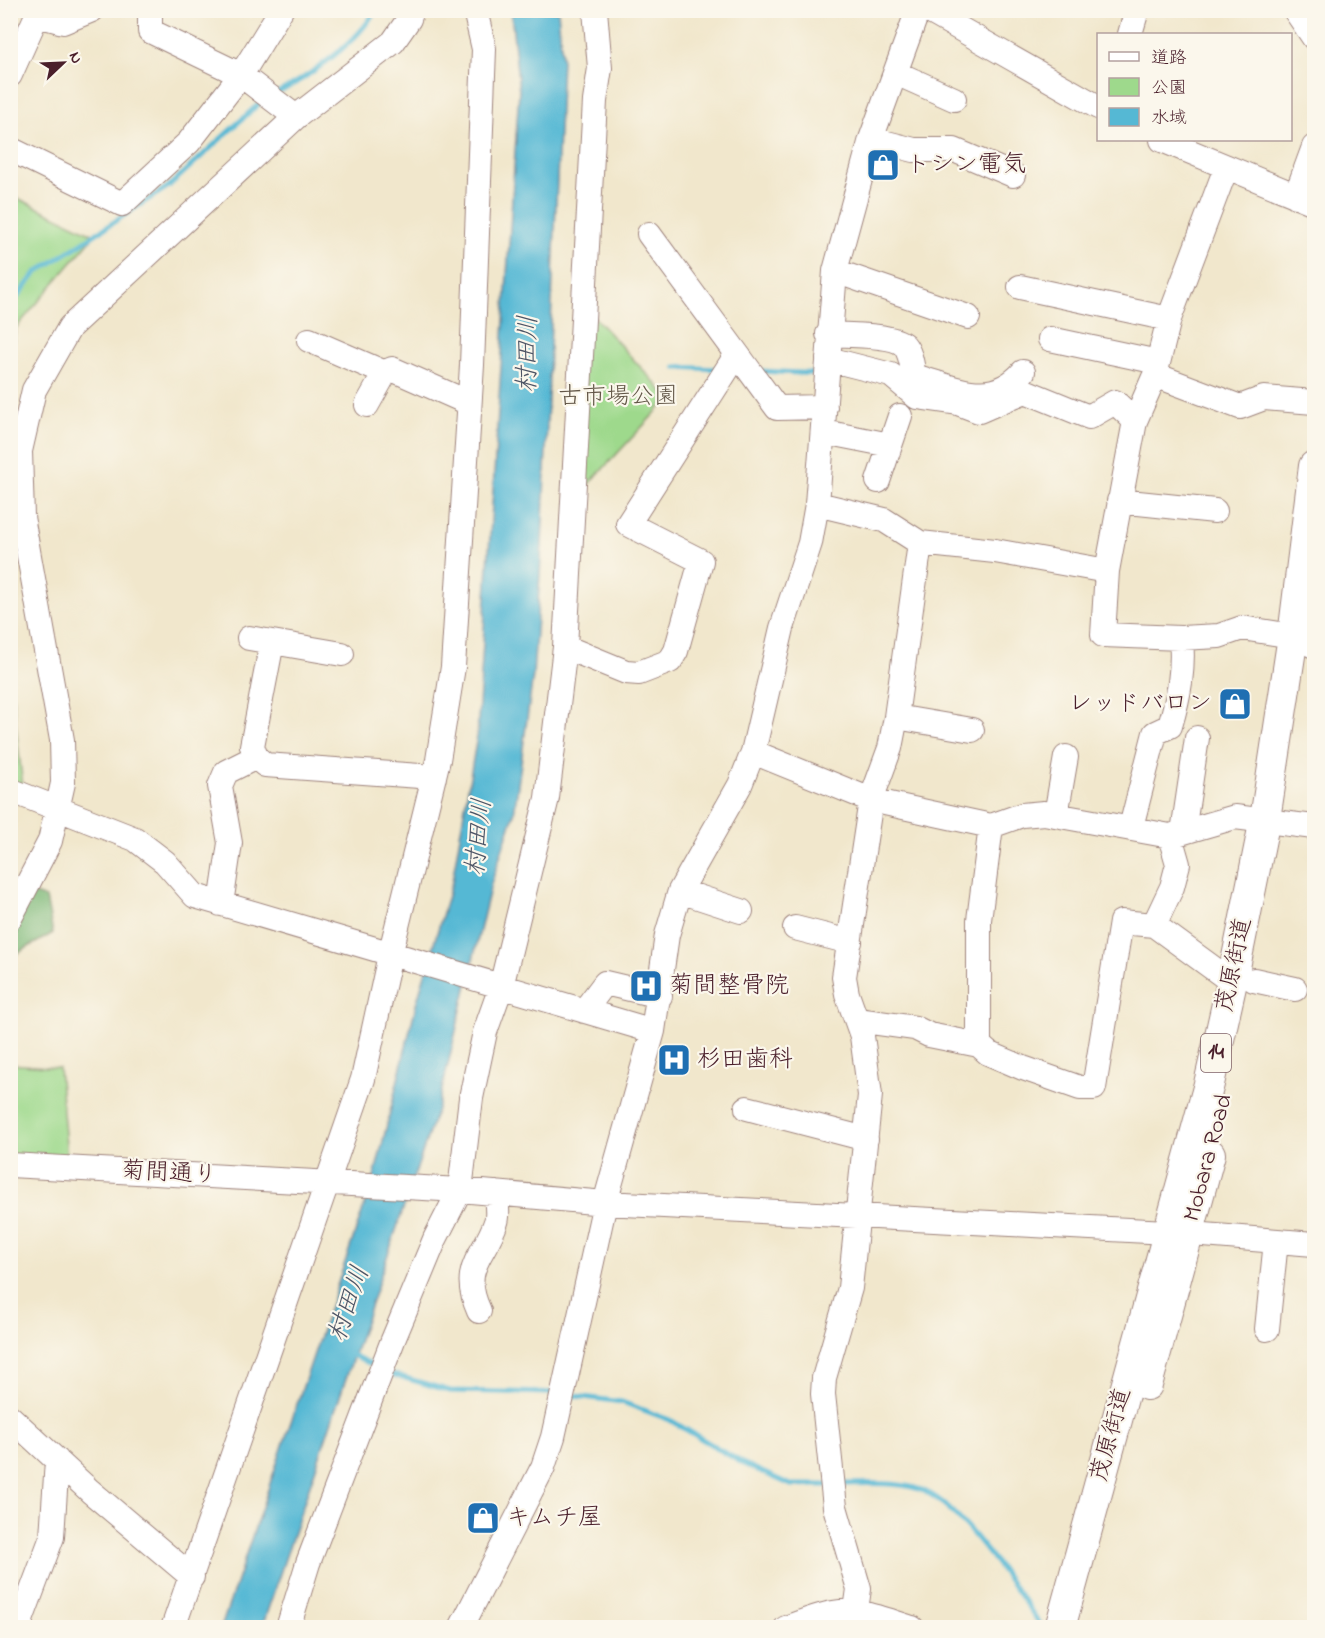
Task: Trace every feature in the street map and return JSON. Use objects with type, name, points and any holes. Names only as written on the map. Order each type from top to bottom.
[{"type":"main road","name":"14","points":[[1306,642],[1314,466]]},
{"type":"main road","name":"Mobara Road","points":[[1080,1628],[1243,981],[1314,609]]},
{"type":"main road","name":"茂原街道","points":[[1060,1628],[1178,1233]]},
{"type":"street","points":[[10,75],[37,15],[63,22],[92,10]]},
{"type":"street","points":[[150,10],[150,31],[241,75],[296,117]]},
{"type":"street","points":[[10,149],[122,204],[189,142],[241,75],[281,10]]},
{"type":"street","points":[[10,918],[50,841],[63,783],[62,740],[22,517],[20,451],[34,390],[70,327],[296,117],[393,42],[409,19],[412,10]]},
{"type":"street","points":[[173,1628],[363,1079],[390,955],[434,777],[453,667],[470,403],[484,49],[475,10]]},
{"type":"street","points":[[288,1628],[308,1563],[393,1340],[435,1239],[460,1190],[471,1098],[485,1032],[501,987],[547,798],[566,647],[595,101],[600,68],[595,10]]},
{"type":"street","points":[[461,1628],[543,1467],[553,1437],[605,1203],[653,1031],[660,996],[667,935],[680,891],[740,785],[753,752],[782,628],[810,543],[817,504],[824,432],[828,334],[835,271],[871,138],[918,10]]},
{"type":"street","points":[[927,10],[1095,98]]},
{"type":"street","points":[[1130,33],[1137,10]]},
{"type":"street","points":[[1295,10],[1314,38]]},
{"type":"street","points":[[896,73],[954,99]]},
{"type":"street","points":[[871,138],[914,150],[954,150],[1013,175]]},
{"type":"street","points":[[1163,141],[1305,199],[1314,147]]},
{"type":"street","points":[[1226,168],[1169,320],[1156,369],[1135,421],[1107,571],[1103,635],[1181,638],[1219,636],[1242,628],[1306,642]]},
{"type":"street","points":[[649,234],[777,408],[825,407]]},
{"type":"street","points":[[835,271],[968,317]]},
{"type":"street","points":[[1020,287],[1169,320]]},
{"type":"street","points":[[828,334],[892,339],[903,344],[909,354],[914,376],[982,395],[1012,385],[1023,372]]},
{"type":"street","points":[[1050,339],[1156,369],[1240,407],[1264,398],[1314,402]]},
{"type":"street","points":[[309,340],[385,373]]},
{"type":"street","points":[[566,647],[626,672],[639,673],[670,661],[676,651],[701,561],[628,524],[737,354]]},
{"type":"street","points":[[828,359],[891,375],[917,397],[958,403],[979,411],[1025,391],[1089,417],[1115,402],[1135,421]]},
{"type":"street","points":[[367,405],[385,373],[392,369],[470,403]]},
{"type":"street","points":[[878,481],[900,416]]},
{"type":"street","points":[[824,432],[890,445]]},
{"type":"street","points":[[1119,501],[1215,511]]},
{"type":"street","points":[[817,504],[884,520],[920,543],[995,551],[1107,571]]},
{"type":"street","points":[[856,1610],[859,1589],[835,1507],[823,1394],[824,1378],[850,1288],[870,1095],[862,1036],[847,994],[844,977],[871,800],[890,748],[896,717],[920,543]]},
{"type":"street","points":[[1131,827],[1155,733],[1170,726],[1180,693],[1183,655],[1181,638]]},
{"type":"street","points":[[342,654],[261,640],[252,746],[256,757],[265,765],[434,777]]},
{"type":"street","points":[[896,717],[972,730]]},
{"type":"street","points":[[1154,925],[1172,886],[1178,864],[1176,834],[1197,738]]},
{"type":"street","points":[[753,752],[871,800],[991,826],[1023,815],[1056,815],[1176,834],[1235,817],[1314,827]]},
{"type":"street","points":[[221,904],[230,843],[220,786],[226,772],[256,757]]},
{"type":"street","points":[[1056,815],[1066,757]]},
{"type":"street","points":[[10,790],[58,811],[135,839],[165,862],[195,896],[653,1031]]},
{"type":"street","points":[[979,1045],[979,920],[991,826]]},
{"type":"street","points":[[680,891],[741,911]]},
{"type":"street","points":[[857,1020],[915,1028],[929,1035],[979,1045],[988,1053],[1023,1068],[1080,1088],[1094,1088],[1120,922],[1154,925],[1243,981],[1295,989]]},
{"type":"street","points":[[795,928],[850,942]]},
{"type":"street","points":[[584,1011],[605,982],[660,996]]},
{"type":"street","points":[[747,1107],[866,1139]]},
{"type":"street","name":"菊間通り","points":[[10,1165],[460,1190],[605,1203],[1178,1233],[1314,1244]]},
{"type":"street","points":[[479,1311],[473,1297],[472,1275],[477,1255],[497,1221],[496,1193]]},
{"type":"street","points":[[1267,1329],[1276,1241]]},
{"type":"street","points":[[10,1417],[192,1577]]},
{"type":"street","points":[[18,1628],[52,1537],[57,1460]]},
{"type":"street","points":[[786,1628],[821,1614],[856,1610],[912,1628]]},
{"type":"green space","points":[[11,195],[95,235],[16,328],[11,353]]},
{"type":"green space","name":"古市場公園","points":[[585,307],[669,398],[575,499]]},
{"type":"green space","points":[[11,683],[24,796],[11,790]]},
{"type":"green space","points":[[11,886],[46,898],[53,933],[11,957]]},
{"type":"green space","points":[[10,1064],[59,1068],[68,1168],[11,1165]]},
{"type":"water","name":"村田川","points":[[511,11],[558,11],[562,58],[542,545],[533,675],[514,814],[491,884],[438,1106],[262,1627],[221,1628],[375,1174],[417,1001],[452,882],[477,736],[519,91]]},
{"type":"waterway","points":[[277,93],[332,58],[358,34],[375,10]]},
{"type":"waterway","points":[[10,306],[36,273],[169,186],[263,100]]},
{"type":"waterway","points":[[676,367],[718,369]]},
{"type":"waterway","points":[[760,371],[820,374]]},
{"type":"waterway","points":[[832,375],[853,376]]},
{"type":"waterway","name":"村田川","points":[[348,1353],[377,1367]]},
{"type":"waterway","points":[[388,1373],[450,1391],[556,1393]]},
{"type":"waterway","points":[[568,1395],[622,1402],[670,1420],[744,1464],[791,1485],[826,1485]]},
{"type":"waterway","points":[[839,1484],[898,1485],[930,1494],[944,1504],[974,1536],[1043,1628]]},
{"type":"place","name":"トシン電気","points":[[883,165]]},
{"type":"place","name":"レッドバロン","points":[[1235,704]]},
{"type":"place","name":"菊間整骨院","points":[[646,986]]},
{"type":"place","name":"杉田歯科","points":[[674,1060]]},
{"type":"place","name":"キムチ屋","points":[[483,1518]]}]
